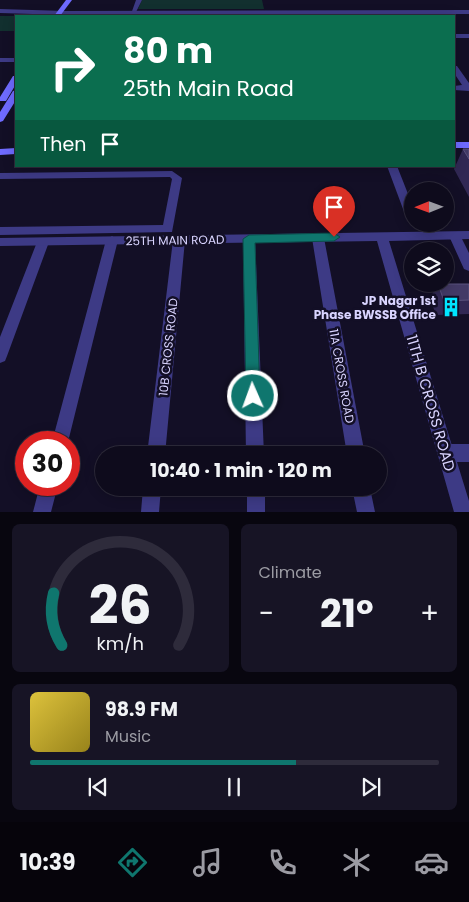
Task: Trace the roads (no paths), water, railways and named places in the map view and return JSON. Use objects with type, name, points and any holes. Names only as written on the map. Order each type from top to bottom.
[{"type":"main road","points":[[62,14],[68,0]]},
{"type":"main road","points":[[62,14],[75,0]]},
{"type":"main road","points":[[0,103],[15,80]]},
{"type":"main road","points":[[0,119],[15,95]]},
{"type":"main road","points":[[455,146],[469,145]]},
{"type":"main road","points":[[0,152],[15,151]]},
{"type":"main road","points":[[455,154],[469,154]]},
{"type":"main road","points":[[0,159],[15,159]]},
{"type":"street","points":[[133,13],[139,0]]},
{"type":"street","points":[[0,11],[62,14],[269,14],[311,11],[469,12]]},
{"type":"street","points":[[455,36],[469,36]]},
{"type":"street","points":[[0,60],[15,60]]},
{"type":"street","points":[[455,69],[468,88]]},
{"type":"street","points":[[455,88],[468,88]]},
{"type":"street","points":[[392,167],[404,197]]},
{"type":"street","points":[[0,176],[124,170],[175,175],[177,178],[168,229],[26,236],[0,231]]},
{"type":"street","points":[[418,232],[420,236]]},
{"type":"street","name":"25TH MAIN ROAD","points":[[0,242],[26,236],[43,242],[469,235]]},
{"type":"street","points":[[455,236],[469,266]]},
{"type":"street","name":"11TH B CROSS ROAD","points":[[382,237],[463,512]]},
{"type":"street","name":"11A CROSS ROAD","points":[[318,238],[354,446]]},
{"type":"street","points":[[249,239],[255,446]]},
{"type":"street","points":[[63,431],[112,240]]},
{"type":"street","name":"10B CROSS ROAD","points":[[157,446],[179,240]]},
{"type":"street","points":[[0,356],[3,340],[43,242]]},
{"type":"street","points":[[446,453],[469,452]]},
{"type":"street","points":[[42,512],[46,496]]},
{"type":"street","points":[[150,512],[151,496]]},
{"type":"street","points":[[256,496],[256,512]]},
{"type":"street","points":[[363,496],[366,512]]},
{"type":"place","name":"JP Nagar 1st Phase BWSSB Office","points":[[451,307]]}]
